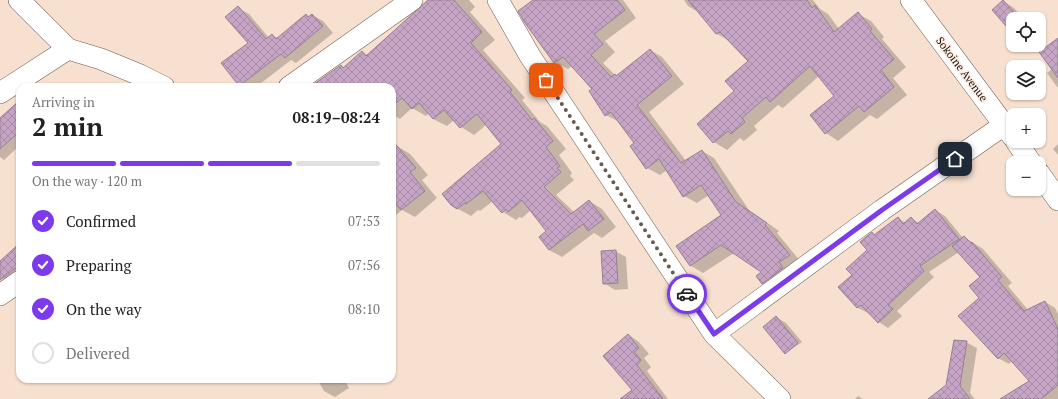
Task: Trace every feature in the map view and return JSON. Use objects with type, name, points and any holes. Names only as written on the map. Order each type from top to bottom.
[{"type":"street","points":[[19,0],[68,49],[108,61],[156,83]]},
{"type":"street","points":[[498,0],[542,74],[714,334],[780,399]]},
{"type":"street","name":"Sokoine Avenue","points":[[911,0],[1006,127]]},
{"type":"street","points":[[294,83],[401,3]]},
{"type":"street","points":[[0,93],[68,49]]},
{"type":"street","points":[[714,334],[882,210],[1006,137]]},
{"type":"street","points":[[1046,184],[1058,200]]},
{"type":"street","points":[[0,295],[16,283]]},
{"type":"building","points":[[428,0],[454,0],[482,32],[471,43],[512,90],[510,92],[532,120],[534,118],[553,141],[546,147],[560,166],[557,168],[561,172],[544,187],[571,214],[589,200],[604,219],[588,231],[583,224],[549,250],[539,237],[546,231],[522,200],[508,212],[506,209],[502,213],[483,191],[457,209],[451,205],[442,194],[501,144],[477,114],[460,128],[444,110],[433,119],[419,103],[412,109],[402,98],[396,103],[396,83],[316,83],[341,65],[343,68],[362,51],[366,56]]},
{"type":"building","points":[[533,0],[617,0],[625,10],[594,34],[603,44],[591,55],[611,77],[615,74],[616,76],[650,49],[672,76],[637,105],[681,163],[702,150],[736,202],[767,223],[765,225],[790,255],[779,262],[783,268],[762,284],[756,276],[761,272],[721,245],[690,266],[676,246],[721,215],[701,185],[683,197],[659,159],[646,169],[630,146],[634,143],[611,112],[605,116],[589,91],[592,89],[563,57],[554,63],[525,23],[518,11]]},
{"type":"building","points":[[688,0],[807,0],[812,8],[815,5],[834,32],[858,12],[872,29],[870,31],[894,59],[881,70],[894,87],[864,112],[859,106],[825,134],[810,115],[834,96],[810,66],[770,102],[766,97],[742,118],[745,122],[731,134],[728,131],[713,143],[697,124],[734,91],[725,81],[748,61],[720,32],[716,34]]},
{"type":"building","points":[[1003,0],[1013,11],[1006,12],[1006,26],[992,10]]},
{"type":"building","points":[[238,6],[266,39],[272,34],[276,39],[306,14],[308,17],[312,14],[323,26],[285,58],[281,54],[243,83],[237,83],[221,63],[248,43],[225,17]]},
{"type":"building","points":[[1058,38],[1058,78],[1039,52],[1046,52],[1046,47]]},
{"type":"building","points":[[16,104],[16,135],[0,149],[0,118]]},
{"type":"building","points":[[396,145],[416,168],[410,172],[425,191],[401,210],[396,204]]},
{"type":"building","points":[[935,209],[959,239],[920,266],[924,271],[888,305],[893,309],[878,323],[861,305],[857,308],[838,287],[852,275],[846,269],[867,250],[860,242],[872,232],[874,235],[898,217],[903,224],[911,217],[917,224]]},
{"type":"building","points":[[964,236],[971,243],[972,242],[1002,277],[998,280],[1024,311],[1045,301],[1058,329],[1058,385],[1041,399],[1000,399],[1029,381],[1004,353],[998,359],[958,316],[979,298],[969,286],[980,277],[952,246]]},
{"type":"building","points":[[16,247],[16,268],[0,280],[0,261]]},
{"type":"building","points":[[616,250],[618,283],[603,284],[601,251]]},
{"type":"building","points":[[776,316],[798,343],[785,354],[763,327]]},
{"type":"building","points":[[628,334],[639,348],[634,352],[641,360],[637,365],[663,399],[620,399],[632,390],[603,356]]},
{"type":"building","points":[[954,340],[967,341],[960,386],[970,399],[928,399],[946,385]]},
{"type":"way so far","points":[[546,80],[687,294]]},
{"type":"route","points":[[687,294],[714,334],[882,210],[955,159]]}]
